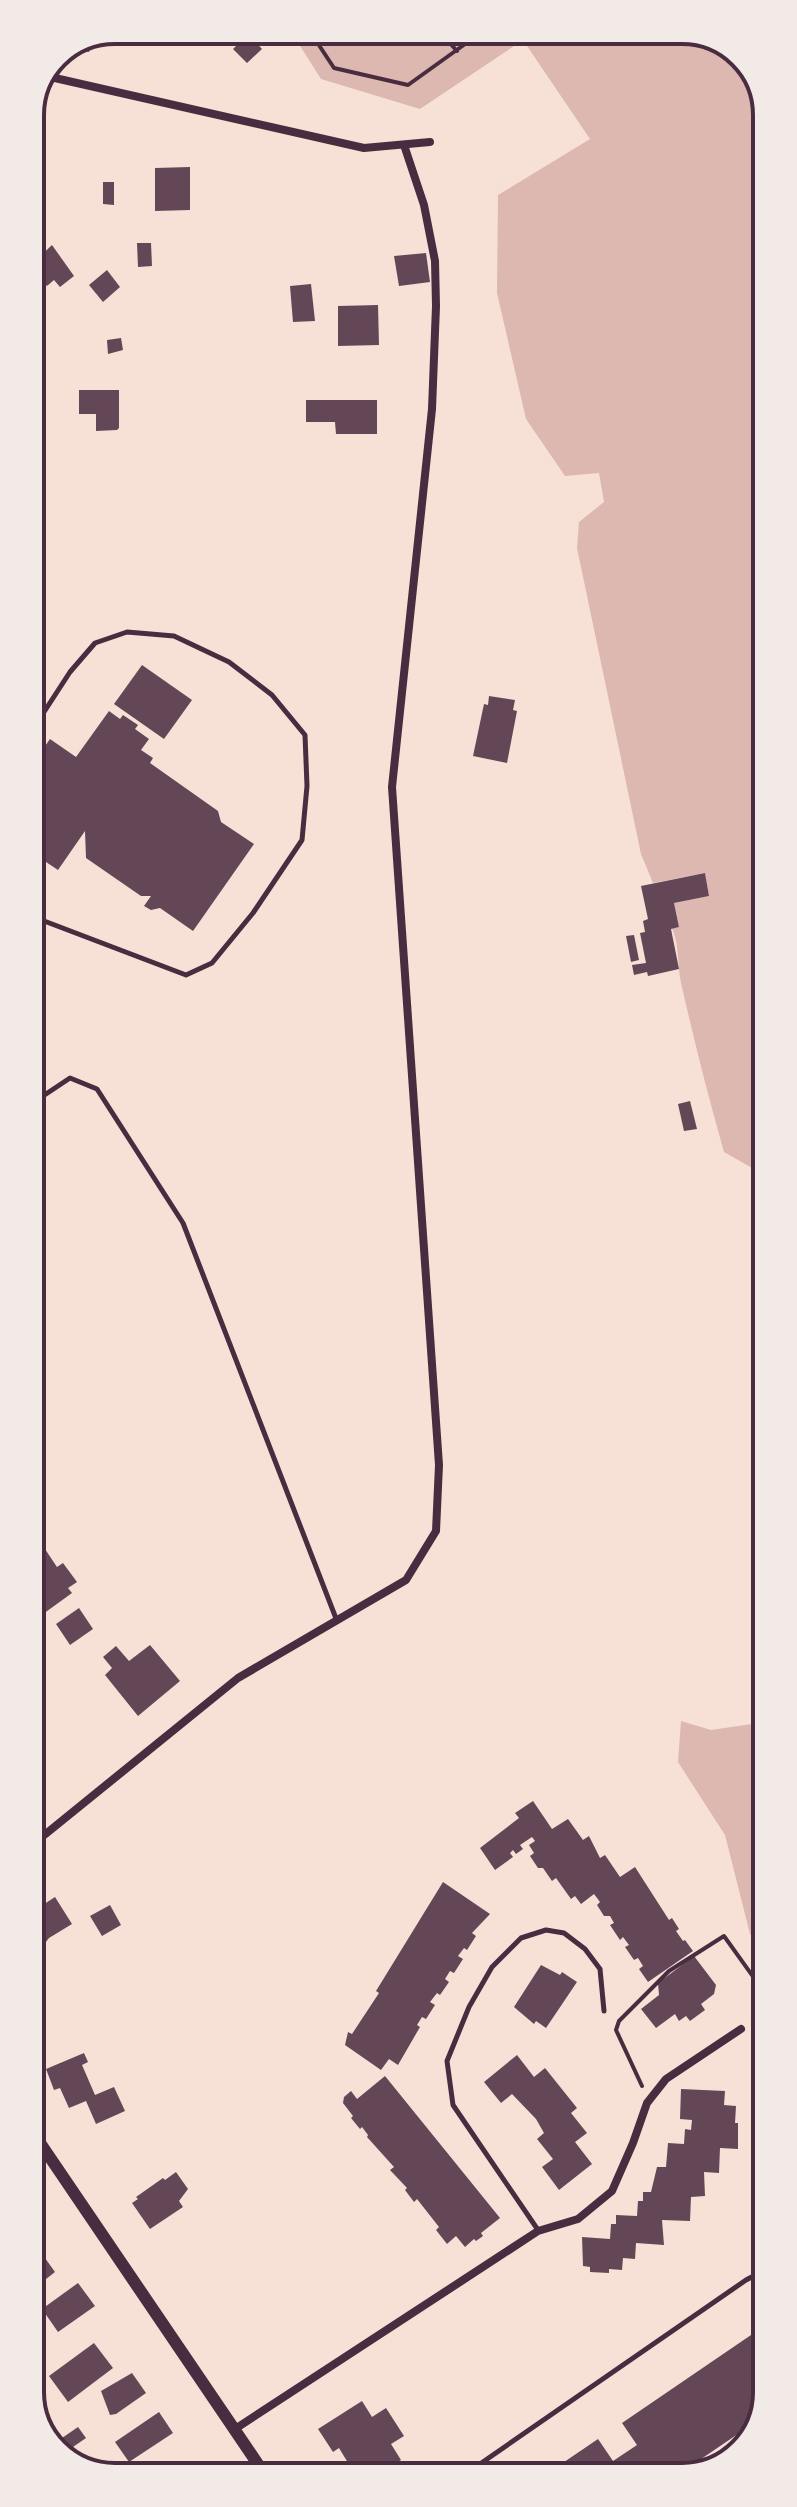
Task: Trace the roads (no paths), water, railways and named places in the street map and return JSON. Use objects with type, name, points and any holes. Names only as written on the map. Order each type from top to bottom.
[{"type":"street","points":[[55,78],[364,148],[430,142]]},
{"type":"street","points":[[44,1835],[238,1678],[406,1580],[436,1531],[439,1465],[392,787],[432,409],[435,261],[424,205],[404,145]]},
{"type":"street","points":[[235,2429],[538,2231],[578,2219],[612,2191],[649,2100],[666,2079],[741,2029]]},
{"type":"street","points":[[44,2149],[257,2463]]},
{"type":"lane","points":[[44,712],[70,672],[95,643],[127,632],[174,636],[229,662],[272,695],[305,735],[307,786],[302,840],[253,913],[212,963],[186,975],[44,921]]},
{"type":"lane","points":[[44,1095],[70,1078],[97,1089],[183,1223],[337,1621]]},
{"type":"lane","points":[[538,2231],[453,2105],[447,2061],[469,2007],[492,1967],[521,1938],[546,1930],[564,1933],[585,1949],[600,1969],[604,2011]]},
{"type":"lane","points":[[481,2463],[753,2278]]}]
